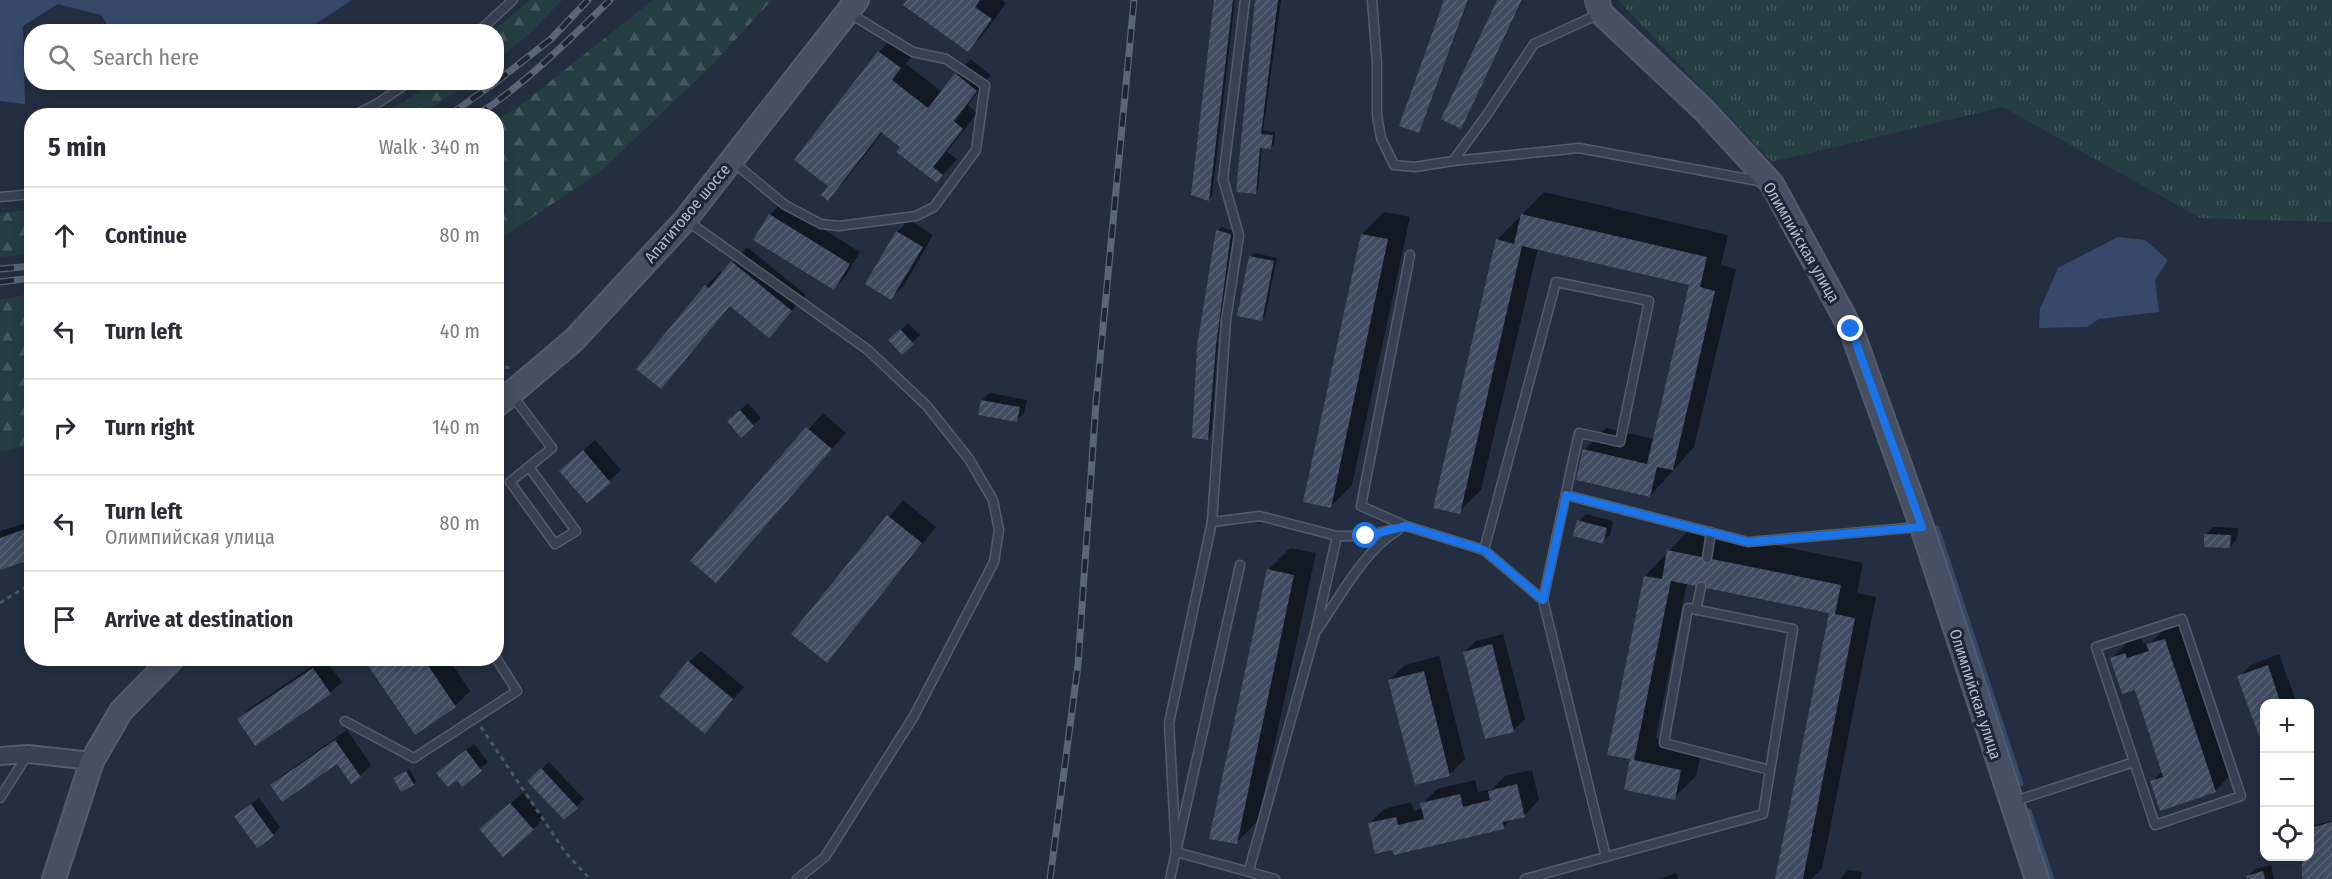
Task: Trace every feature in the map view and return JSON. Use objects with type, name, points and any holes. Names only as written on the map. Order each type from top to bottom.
[{"type":"street","name":"Апатитовое шоссе","points":[[504,401],[574,340],[685,220],[852,6]]},
{"type":"street","name":"Олимпийская улица","points":[[1599,7],[1704,110],[1772,184],[1851,329],[1922,527],[2037,879]]},
{"type":"street","points":[[54,879],[92,761],[121,711],[165,666]]},
{"type":"street","points":[[0,756],[28,754],[92,761]]},
{"type":"lane","points":[[487,24],[513,0]]},
{"type":"lane","points":[[1176,852],[1169,723],[1212,522],[1226,320],[1239,235],[1223,179],[1245,0]]},
{"type":"lane","points":[[1372,0],[1377,63],[1377,116],[1381,138],[1394,165],[1415,166],[1579,148],[1772,184]]},
{"type":"lane","points":[[732,160],[785,205],[821,224],[839,226],[897,220],[934,207],[976,150],[985,85],[946,59],[913,52],[852,6]]},
{"type":"lane","points":[[1453,161],[1534,44],[1599,7]]},
{"type":"lane","points":[[369,108],[397,90]]},
{"type":"lane","points":[[0,197],[24,195]]},
{"type":"lane","points":[[685,220],[868,350],[927,406],[969,459],[993,500],[999,530],[994,562],[914,716],[825,857],[797,879]]},
{"type":"lane","points":[[1410,255],[1361,506],[1406,526],[1484,550],[1543,600]]},
{"type":"lane","points":[[1484,550],[1556,282],[1649,301],[1620,442],[1579,434],[1543,600],[1606,857]]},
{"type":"lane","points":[[504,401],[552,448],[528,467],[510,482],[555,544],[576,531],[528,467]]},
{"type":"lane","points":[[1566,495],[1748,542],[1922,527]]},
{"type":"lane","points":[[1212,522],[1260,516],[1336,536],[1366,536],[1406,526]]},
{"type":"lane","points":[[1315,633],[1373,551],[1385,538],[1406,526]]},
{"type":"lane","points":[[1707,558],[1712,532]]},
{"type":"lane","points":[[1249,870],[1315,633],[1336,536]]},
{"type":"lane","points":[[1170,879],[1240,565]]},
{"type":"lane","points":[[1696,610],[1701,587]]},
{"type":"lane","points":[[1525,879],[1763,813],[1793,629],[1688,608],[1664,743],[1770,770]]},
{"type":"lane","points":[[2182,619],[2241,796],[2155,825],[2134,762],[2096,647],[2182,619]]},
{"type":"lane","points":[[345,721],[414,758],[517,691],[501,666]]},
{"type":"lane","points":[[0,798],[28,754]]},
{"type":"lane","points":[[2011,802],[2134,762]]},
{"type":"lane","points":[[1176,852],[1249,870],[1275,879]]},
{"type":"path","points":[[0,603],[24,588]]},
{"type":"path","points":[[475,718],[565,852],[590,879]]},
{"type":"green space","points":[[530,0],[562,0],[529,34],[504,54],[504,24],[502,24]]},
{"type":"green space","points":[[653,0],[772,0],[711,66],[600,172],[504,236],[504,116]]},
{"type":"green space","points":[[1618,0],[2332,0],[2332,222],[2200,218],[2003,107],[1772,162]]},
{"type":"green space","points":[[420,90],[458,90],[432,108],[390,108],[406,101]]},
{"type":"green space","points":[[24,211],[24,255],[0,257],[0,213]]},
{"type":"green space","points":[[24,295],[24,447],[0,451],[0,300]]},
{"type":"water","points":[[0,0],[352,0],[316,24],[107,24],[101,15],[58,4],[23,26],[25,104],[0,101]]},
{"type":"water","points":[[2118,237],[2145,240],[2168,260],[2155,280],[2159,312],[2099,319],[2087,327],[2039,328],[2040,309],[2058,268]]},
{"type":"building","points":[[907,0],[980,0],[975,7],[992,19],[968,52],[903,5]]},
{"type":"building","points":[[1214,0],[1233,0],[1209,201],[1191,195]]},
{"type":"building","points":[[1255,0],[1278,0],[1261,134],[1273,135],[1271,149],[1260,148],[1256,194],[1236,192]]},
{"type":"building","points":[[1444,0],[1468,0],[1419,133],[1399,126]]},
{"type":"building","points":[[1497,0],[1522,0],[1461,129],[1441,119]]},
{"type":"building","points":[[878,51],[901,68],[892,80],[928,108],[955,73],[977,91],[954,121],[963,129],[933,167],[943,175],[937,183],[896,152],[900,147],[881,132],[828,201],[821,195],[828,186],[794,160]]},
{"type":"building","points":[[769,214],[850,264],[834,290],[753,240]]},
{"type":"building","points":[[1521,214],[1707,257],[1700,287],[1715,291],[1673,470],[1657,467],[1650,497],[1576,480],[1583,449],[1647,464],[1689,285],[1522,246],[1460,514],[1433,508],[1496,239],[1514,244]]},
{"type":"building","points":[[1216,230],[1231,234],[1216,346],[1208,440],[1192,438],[1197,346]]},
{"type":"building","points":[[896,231],[923,247],[891,300],[865,284]]},
{"type":"building","points":[[1361,234],[1388,239],[1331,508],[1303,502]]},
{"type":"building","points":[[1249,256],[1274,261],[1262,321],[1237,316]]},
{"type":"building","points":[[731,261],[792,311],[769,338],[730,306],[661,389],[636,369],[705,285],[709,288]]},
{"type":"building","points":[[900,329],[914,344],[902,355],[888,340]]},
{"type":"building","points":[[981,400],[1020,407],[1017,422],[978,415]]},
{"type":"building","points":[[740,410],[754,426],[741,438],[727,421]]},
{"type":"building","points":[[806,427],[832,449],[716,583],[690,561]]},
{"type":"building","points":[[583,450],[611,483],[587,503],[559,471]]},
{"type":"building","points":[[887,515],[922,543],[827,663],[791,634]]},
{"type":"building","points":[[1577,520],[1607,528],[1603,544],[1573,536]]},
{"type":"building","points":[[24,529],[24,562],[0,570],[0,538]]},
{"type":"building","points":[[2204,534],[2231,535],[2230,548],[2204,547]]},
{"type":"building","points":[[1667,550],[1841,585],[1835,614],[1855,618],[1803,879],[1775,879],[1829,613],[1671,581],[1634,760],[1681,770],[1675,800],[1624,790],[1630,759],[1607,755],[1644,576],[1662,579]]},
{"type":"building","points":[[1267,569],[1294,575],[1237,844],[1209,839]]},
{"type":"building","points":[[2165,639],[2216,792],[2160,811],[2150,781],[2163,777],[2135,690],[2122,694],[2110,658],[2125,653],[2127,658],[2149,651],[2146,644]]},
{"type":"building","points":[[1492,644],[1514,732],[1485,739],[1463,652]]},
{"type":"building","points":[[688,661],[733,699],[705,734],[659,696]]},
{"type":"building","points":[[2268,665],[2279,699],[2260,699],[2259,736],[2237,676]]},
{"type":"building","points":[[368,666],[428,666],[456,707],[415,735]]},
{"type":"building","points":[[313,668],[331,694],[255,746],[237,719]]},
{"type":"building","points":[[1424,671],[1450,776],[1415,785],[1388,680]]},
{"type":"building","points":[[335,740],[361,777],[351,784],[337,764],[282,802],[270,785]]},
{"type":"building","points":[[466,750],[482,771],[462,787],[457,780],[448,787],[436,773]]},
{"type":"building","points":[[541,768],[578,808],[564,820],[527,781]]},
{"type":"building","points":[[406,771],[414,785],[401,792],[393,778]]},
{"type":"building","points":[[1517,784],[1525,817],[1503,822],[1504,829],[1394,855],[1392,850],[1375,854],[1368,823],[1396,817],[1398,825],[1424,819],[1420,803],[1460,794],[1463,807],[1490,800],[1488,791]]},
{"type":"building","points":[[510,803],[534,830],[503,857],[479,829]]},
{"type":"building","points":[[251,804],[274,836],[257,848],[234,816]]},
{"type":"building","points":[[2332,822],[2332,879],[2302,879],[2302,861],[2314,861],[2314,827]]},
{"type":"building","points":[[2263,871],[2265,879],[2247,879],[2246,876]]},
{"type":"waterway","points":[[1937,528],[2021,784]]},
{"type":"waterway","points":[[2029,811],[2052,879]]},
{"type":"railway","points":[[504,76],[551,39],[588,0]]},
{"type":"railway","points":[[487,108],[529,76],[610,0]]},
{"type":"railway","points":[[1050,879],[1078,665],[1096,402],[1134,0]]},
{"type":"railway","points":[[459,108],[485,90]]},
{"type":"railway","points":[[0,269],[24,267]]},
{"type":"railway","points":[[0,282],[24,279]]},
{"type":"route","points":[[1366,536],[1406,526],[1484,550],[1543,600],[1566,495],[1748,542],[1922,527],[1851,329]]}]
